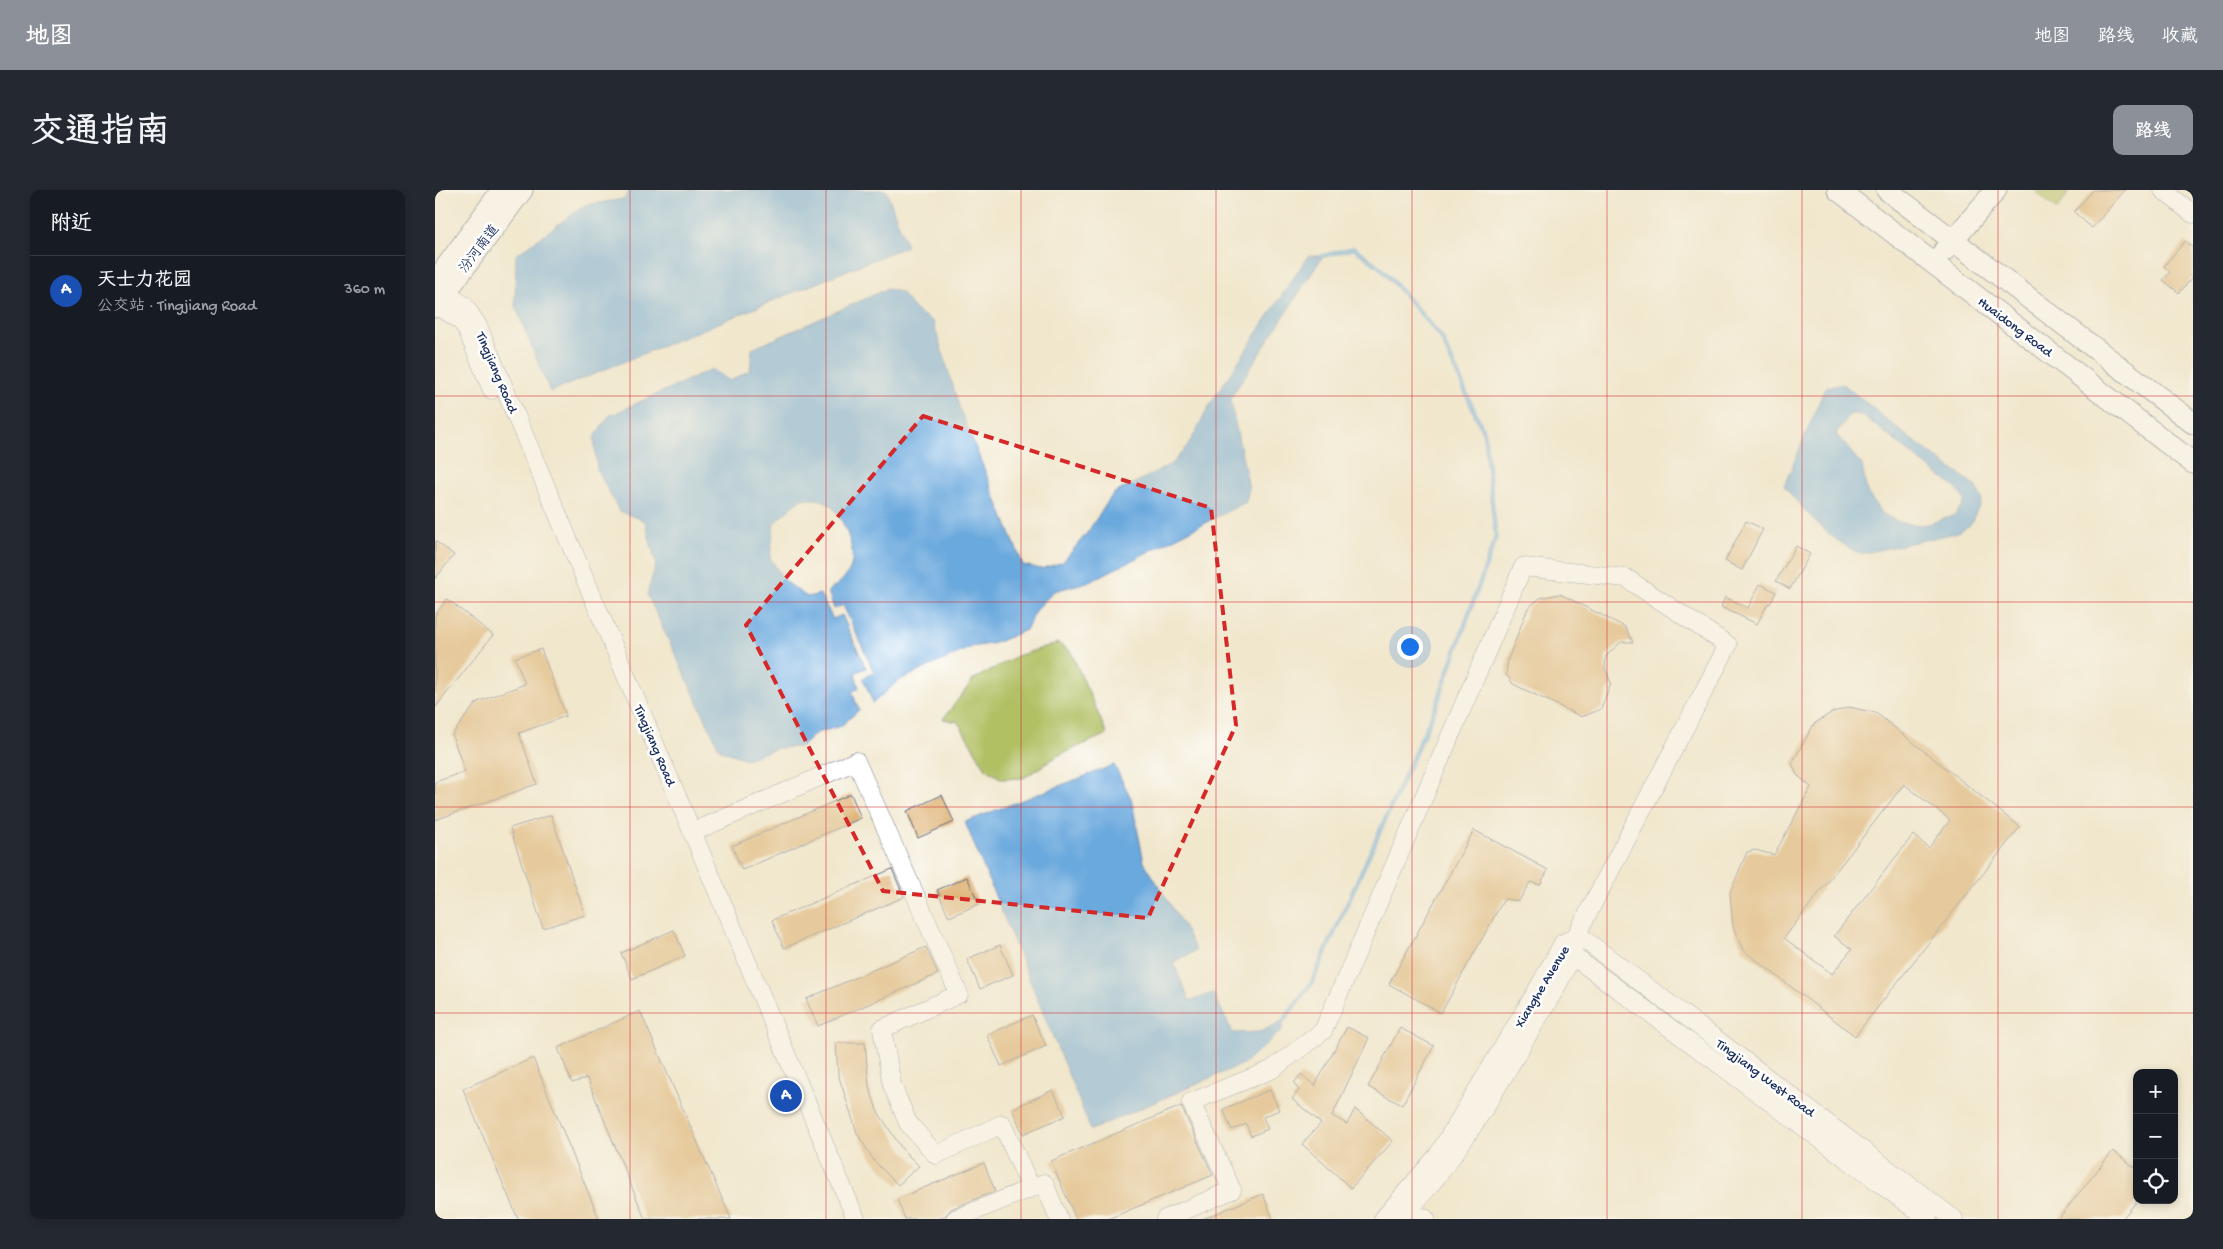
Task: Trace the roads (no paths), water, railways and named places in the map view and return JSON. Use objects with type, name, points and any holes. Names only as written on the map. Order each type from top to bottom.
[{"type":"main road","name":"汾河南道","points":[[437,297],[502,190]]},
{"type":"main road","name":"汾河南道","points":[[437,297],[522,190]]},
{"type":"main road","name":"Huaidong Road","points":[[1838,190],[2193,463]]},
{"type":"main road","points":[[1887,190],[2193,423]]},
{"type":"main road","points":[[1933,263],[1996,190]]},
{"type":"street","points":[[2163,190],[2193,214]]},
{"type":"street","name":"Tingjiang Road","points":[[437,297],[464,305],[478,326],[857,1219]]},
{"type":"street","name":"Tingjiang Road","points":[[437,297],[466,328],[848,1219]]},
{"type":"street","points":[[1165,1219],[1232,1190],[1191,1102],[1271,1070],[1323,1031],[1523,567],[1626,578],[1728,646],[1571,944]]},
{"type":"street","points":[[693,832],[857,761],[959,994],[883,1029],[892,1085],[908,1123],[936,1155],[1002,1124],[1031,1188]]},
{"type":"street","name":"Xianghe Avenue","points":[[1383,1219],[1438,1155],[1530,1003],[1571,944]]},
{"type":"street","name":"Xianghe Avenue","points":[[1400,1219],[1429,1188],[1468,1133],[1519,1052],[1571,944]]},
{"type":"street","name":"Tingjiang West Road","points":[[1571,944],[1928,1219]]},
{"type":"street","name":"Tingjiang West Road","points":[[1571,944],[1954,1219]]},
{"type":"street","points":[[955,1219],[1044,1183],[1059,1219]]},
{"type":"water","points":[[629,190],[886,190],[907,246],[550,392],[515,305],[516,255],[585,205],[625,199]]},
{"type":"water","points":[[1308,256],[1323,256],[1230,399],[1249,488],[1246,502],[1091,581],[1054,591],[1035,611],[1026,630],[995,643],[972,647],[898,681],[873,703],[863,678],[874,672],[843,605],[834,609],[828,591],[843,579],[851,567],[852,555],[849,537],[841,519],[830,505],[819,499],[801,499],[774,523],[770,558],[785,581],[807,597],[820,594],[833,619],[842,615],[866,668],[855,673],[859,688],[852,692],[859,710],[841,726],[816,733],[801,747],[778,748],[746,759],[720,750],[647,594],[656,564],[645,521],[619,511],[597,469],[594,438],[609,416],[712,369],[730,381],[750,370],[752,349],[887,289],[901,292],[915,310],[933,322],[961,412],[1023,565],[1041,569],[1063,562],[1087,533],[1113,494],[1173,463],[1189,444],[1211,403]]},
{"type":"water","points":[[1843,384],[1908,437],[1977,487],[1982,500],[1970,525],[1956,533],[1860,554],[1848,548],[1818,524],[1784,486],[1825,388]],"holes":[[[1850,414],[1862,415],[1958,490],[1965,501],[1955,515],[1925,525],[1901,523],[1881,513],[1867,492],[1862,465],[1836,434]]]},
{"type":"water","points":[[1114,765],[1131,798],[1144,862],[1183,925],[1196,951],[1173,962],[1190,1001],[1213,993],[1233,1033],[1260,1032],[1284,1020],[1282,1030],[1245,1063],[1091,1130],[965,822]]},
{"type":"waterway","points":[[1284,1020],[1312,982],[1437,704],[1496,537],[1484,433],[1441,337],[1381,268],[1354,248],[1323,256]]},
{"type":"place","name":"天士力花园","points":[[786,1096]]}]
